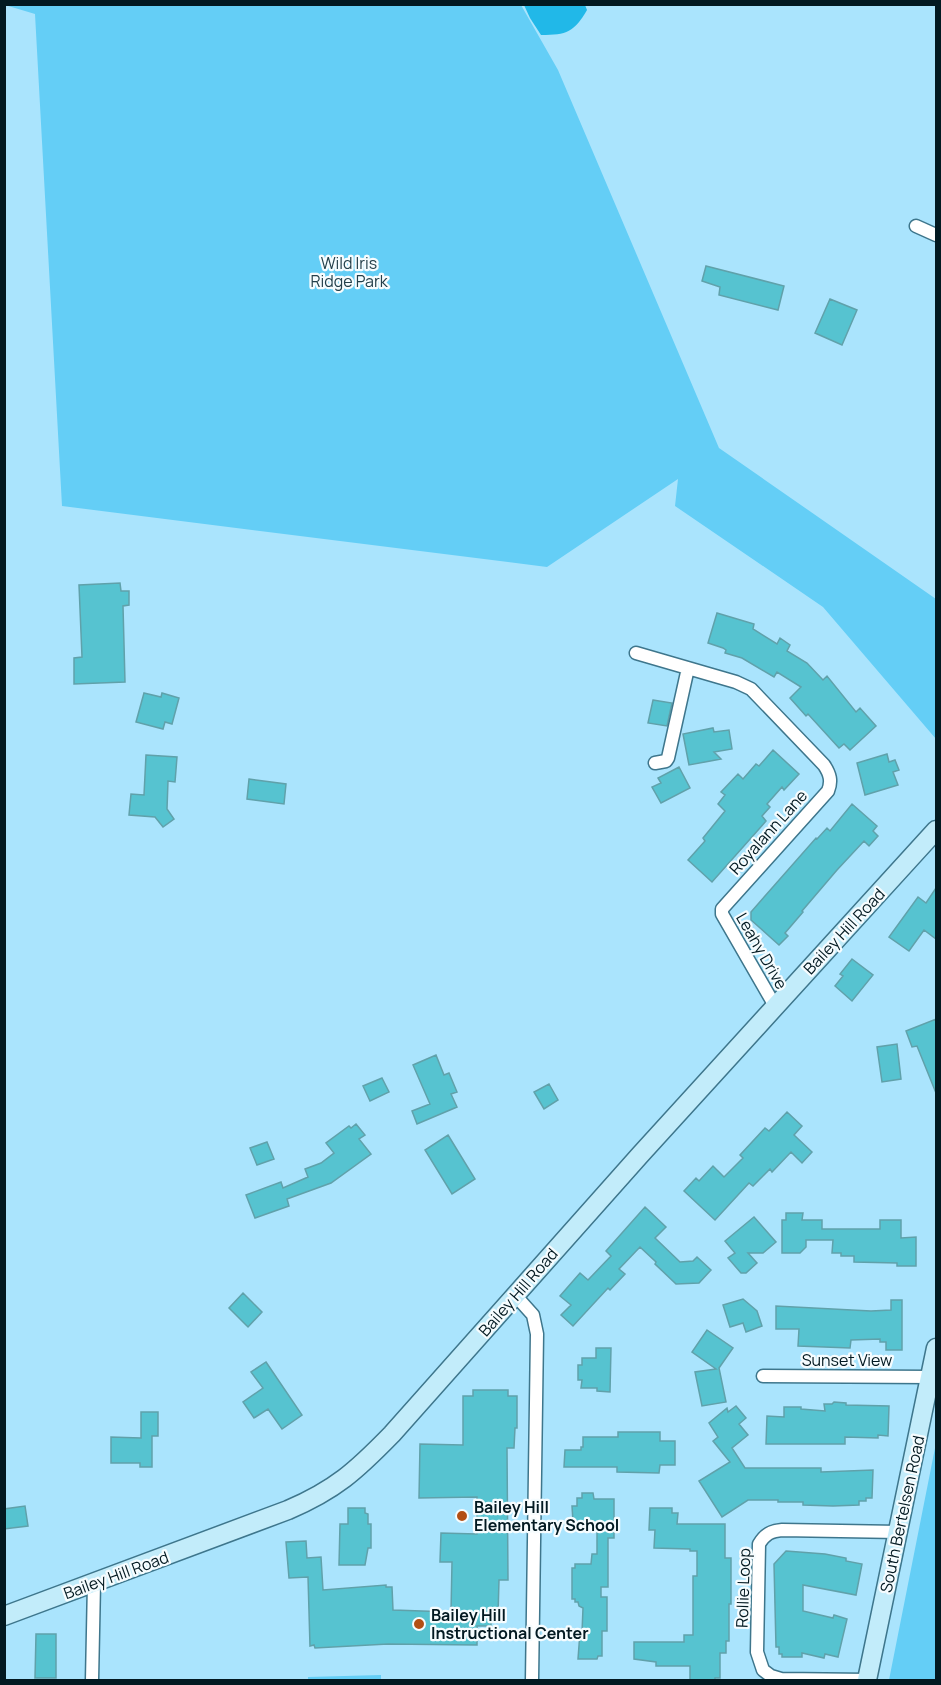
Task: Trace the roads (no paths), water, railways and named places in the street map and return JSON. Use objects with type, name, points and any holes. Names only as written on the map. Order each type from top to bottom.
[{"type":"main road","name":"Bailey Hill Road","points":[[4,1616],[288,1510],[322,1495],[341,1482],[392,1434],[775,1006],[936,830]]},
{"type":"main road","name":"South Bertelsen Road","points":[[868,1680],[936,1348]]},
{"type":"street","points":[[916,226],[936,235]]},
{"type":"street","name":"Royalann Lane","points":[[636,653],[736,682],[751,689],[834,777],[828,791],[721,911]]},
{"type":"street","points":[[655,763],[668,758],[688,668]]},
{"type":"street","name":"Leahy Drive","points":[[721,911],[775,1006]]},
{"type":"street","points":[[515,1295],[533,1316],[537,1334],[532,1680]]},
{"type":"street","name":"Sunset View","points":[[763,1376],[931,1377]]},
{"type":"street","name":"Rollie Loop","points":[[868,1680],[781,1679],[763,1670],[757,1652],[759,1544],[764,1536],[772,1531],[782,1530],[899,1532]]},
{"type":"street","points":[[92,1680],[94,1583]]},
{"type":"place","name":"Bailey Hill Elementary School","points":[[462,1516]]},
{"type":"place","name":"Bailey Hill Instructional Center","points":[[419,1624]]},
{"type":"park label","name":"Wild Iris Ridge Park","points":[[349,272]]}]
